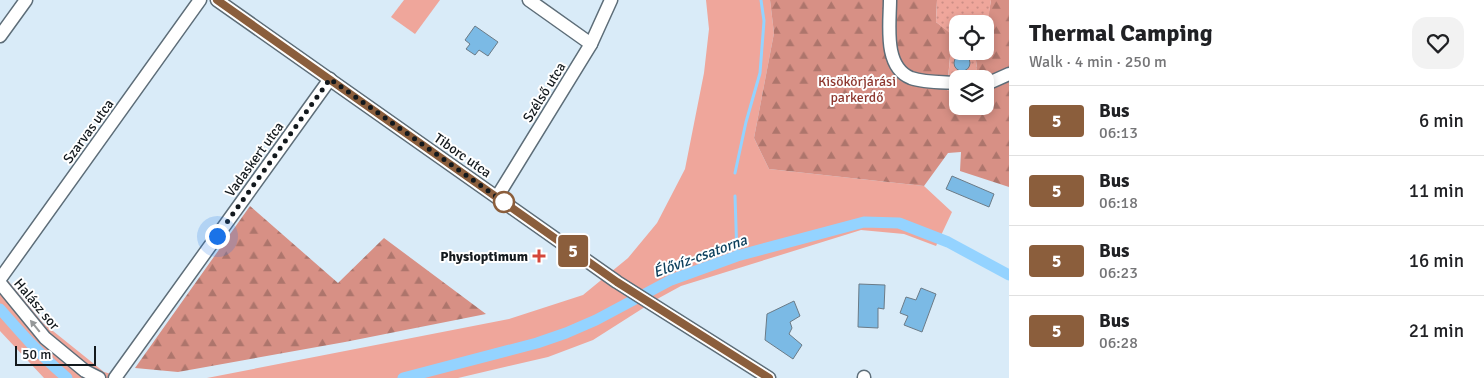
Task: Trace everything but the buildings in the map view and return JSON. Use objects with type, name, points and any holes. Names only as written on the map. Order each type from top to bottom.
[{"type":"street","points":[[0,36],[26,0]]},
{"type":"street","name":"Szarvas utca","points":[[0,279],[200,0]]},
{"type":"street","name":"Tiborc utca","points":[[218,0],[626,287],[769,378]]},
{"type":"street","points":[[529,0],[591,44]]},
{"type":"street","name":"Szélső utca","points":[[497,197],[591,44],[611,0]]},
{"type":"street","points":[[890,0],[890,41],[895,63],[902,72],[911,78],[949,82]]},
{"type":"street","points":[[994,81],[1009,74]]},
{"type":"street","name":"Vadaskert utca","points":[[115,378],[330,79]]},
{"type":"street","name":"Halász sor","points":[[0,283],[45,338],[85,371],[99,378]]},
{"type":"shaded area","points":[[404,0],[440,0],[415,34],[391,17]]},
{"type":"shaded area","points":[[706,0],[770,0],[774,33],[754,138],[769,169],[924,186],[952,212],[936,246],[904,234],[861,230],[681,286],[593,340],[548,357],[458,378],[207,378],[509,319],[583,295],[628,258],[657,223],[685,169],[704,73],[709,29]]},
{"type":"shaded area","points":[[937,0],[991,0],[989,15],[949,15],[949,33],[936,22]]},
{"type":"shaded area","points":[[950,60],[976,60],[977,70],[949,70],[949,91],[947,91]]},
{"type":"shaded area","points":[[0,271],[43,323],[104,372],[126,378],[44,378],[0,331]]},
{"type":"green space","name":"Kisökörjárási parkerdő","points":[[770,0],[937,0],[936,22],[949,32],[950,60],[947,90],[949,90],[949,115],[994,115],[994,70],[977,70],[976,60],[994,60],[994,15],[988,15],[991,0],[1009,0],[1009,187],[960,171],[961,152],[948,153],[924,186],[769,169],[754,138],[774,33]]},
{"type":"green space","points":[[250,206],[338,283],[384,238],[486,314],[178,372],[135,368]]},
{"type":"waterway","points":[[735,173],[746,122],[760,73],[764,21],[761,0]]},
{"type":"waterway","points":[[735,196],[737,256]]},
{"type":"waterway","name":"Élővíz-csatorna","points":[[403,378],[537,343],[596,320],[671,280],[737,256],[864,222],[899,223],[948,242],[1009,275]]},
{"type":"waterway","name":"Élővíz-csatorna","points":[[0,309],[40,353],[67,378]]},
{"type":"bus line","name":"5","points":[[217,0],[617,282],[769,378]]},
{"type":"place","name":"Physioptimum","points":[[539,256]]},
{"type":"route","points":[[217,236],[330,79],[504,202]]}]
